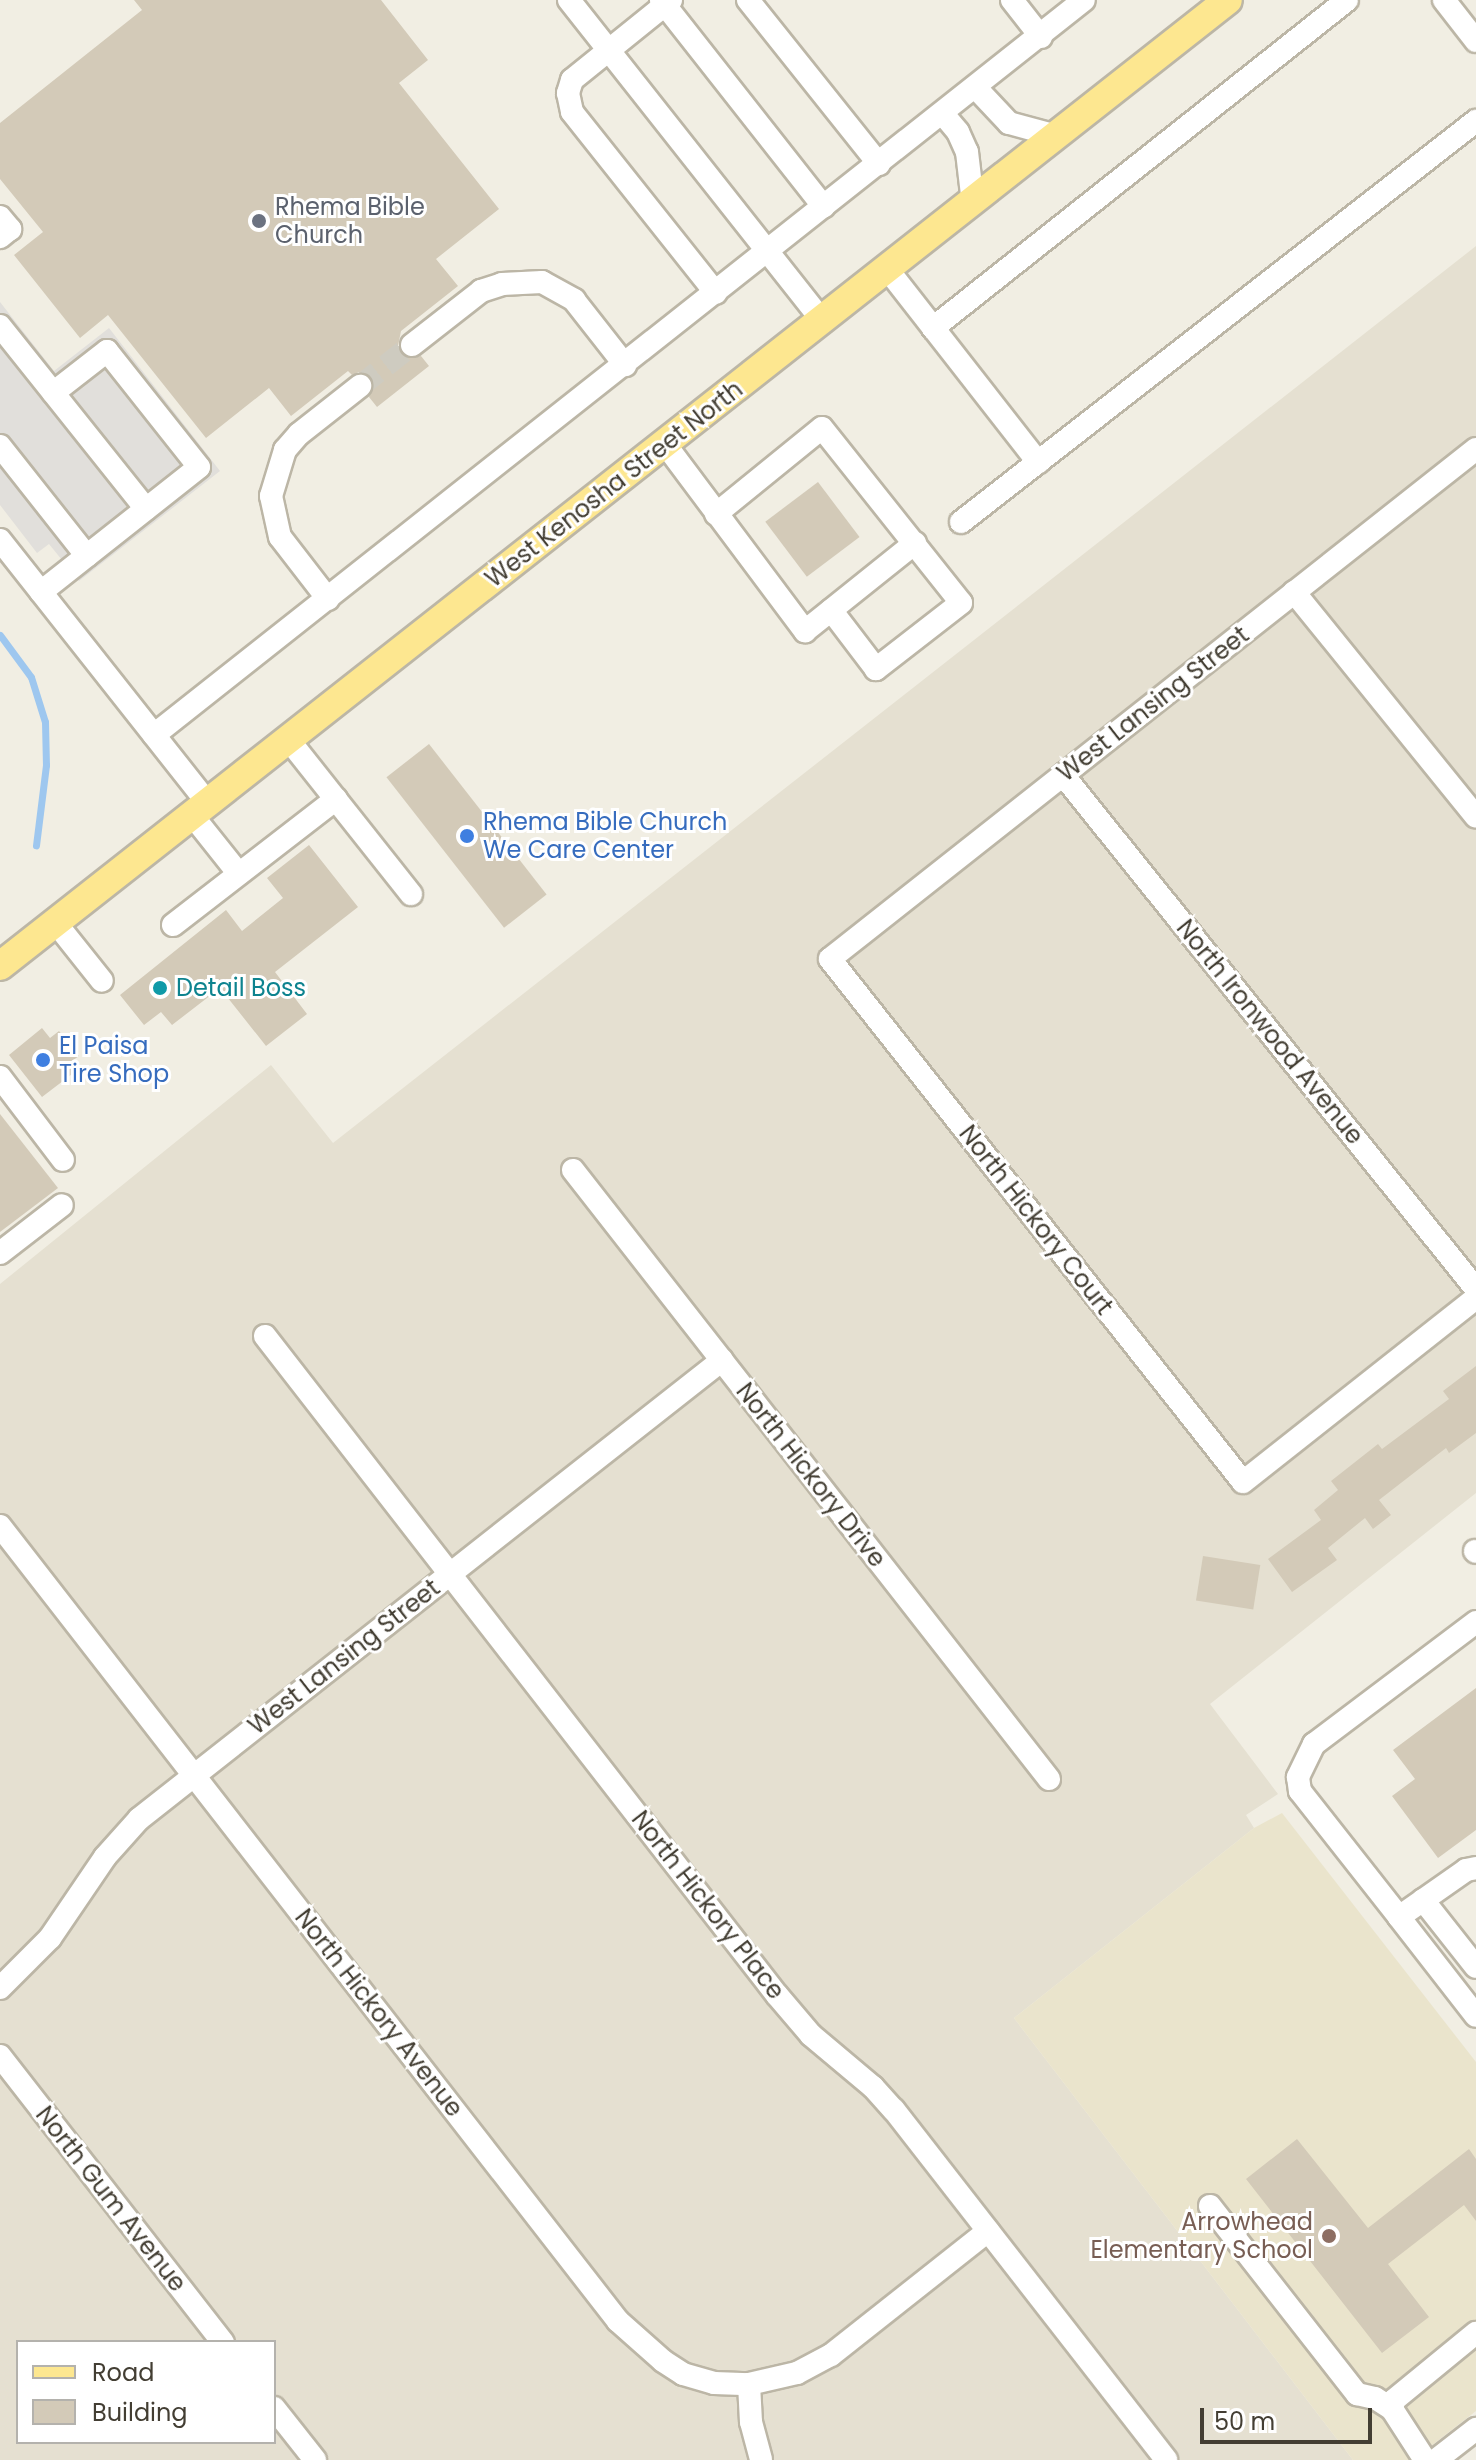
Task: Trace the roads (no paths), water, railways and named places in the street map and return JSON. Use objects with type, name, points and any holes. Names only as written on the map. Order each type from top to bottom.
[{"type":"main road","name":"West Kenosha Street North","points":[[0,966],[823,322],[1228,0]]},
{"type":"street","points":[[569,0],[823,322]]},
{"type":"street","points":[[748,0],[879,164]]},
{"type":"street","points":[[1012,0],[1041,37]]},
{"type":"street","points":[[154,735],[1084,0]]},
{"type":"street","points":[[933,328],[1347,0]]},
{"type":"street","points":[[1444,0],[1476,41]]},
{"type":"street","points":[[716,293],[572,112],[568,93],[572,80],[666,2],[824,207]]},
{"type":"street","points":[[976,88],[1009,123],[1057,136]]},
{"type":"street","points":[[943,114],[958,132],[967,152],[973,203]]},
{"type":"street","points":[[961,522],[1476,121]]},
{"type":"street","points":[[0,217],[10,229],[0,237]]},
{"type":"street","points":[[888,270],[1038,462]]},
{"type":"street","points":[[412,345],[481,291],[502,284],[542,282],[574,300],[625,365]]},
{"type":"street","points":[[0,326],[8,354],[53,393],[146,509]]},
{"type":"street","points":[[41,592],[199,467],[107,351],[53,393]]},
{"type":"street","points":[[328,599],[280,537],[271,496],[285,450],[299,434],[360,386]]},
{"type":"street","points":[[716,514],[822,428],[961,603],[876,669],[831,610]]},
{"type":"street","points":[[665,444],[805,631],[915,543]]},
{"type":"street","points":[[0,446],[87,556]]},
{"type":"street","name":"West Lansing Street","points":[[830,959],[1476,449]]},
{"type":"street","points":[[0,540],[154,735],[239,874]]},
{"type":"street","points":[[1294,592],[1476,817]]},
{"type":"street","points":[[288,739],[411,894]]},
{"type":"street","name":"North Ironwood Avenue","points":[[1063,775],[1476,1289]]},
{"type":"street","points":[[173,925],[336,799]]},
{"type":"street","points":[[55,922],[102,981]]},
{"type":"street","name":"North Hickory Court","points":[[830,959],[1243,1482],[1476,1298]]},
{"type":"street","points":[[0,1077],[63,1160]]},
{"type":"street","name":"North Hickory Drive","points":[[573,1170],[1049,1779]]},
{"type":"street","points":[[0,1253],[62,1205]]},
{"type":"street","name":"North Hickory Place","points":[[265,1336],[783,2002],[811,2035],[882,2096],[1166,2460]]},
{"type":"street","name":"West Lansing Street","points":[[0,1988],[50,1938],[122,1838],[194,1774],[722,1360]]},
{"type":"street","name":"North Hickory Avenue","points":[[0,1526],[618,2321],[648,2351],[683,2374],[714,2383],[749,2384],[782,2378],[822,2361],[988,2231]]},
{"type":"street","points":[[1476,1622],[1314,1744],[1298,1777],[1300,1791],[1476,2016]]},
{"type":"street","points":[[1399,1917],[1466,1870],[1476,1868]]},
{"type":"street","points":[[1423,1900],[1476,1967]]},
{"type":"street","name":"North Gum Avenue","points":[[0,2056],[221,2340]]},
{"type":"street","points":[[1210,2206],[1357,2394],[1375,2398],[1392,2409],[1425,2460]]},
{"type":"street","points":[[1392,2409],[1394,2400],[1476,2333]]},
{"type":"street","points":[[749,2384],[751,2422],[761,2460]]},
{"type":"street","points":[[276,2411],[315,2460]]},
{"type":"street","points":[[1436,2460],[1476,2429]]},
{"type":"waterway","points":[[0,635],[31,677],[45,722],[46,765],[36,845]]},
{"type":"tunnel","points":[[360,386],[412,345]]},
{"type":"place","name":"Rhema Bible Church","points":[[259,221]]},
{"type":"place","name":"Rhema Bible Church We Care Center","points":[[467,836]]},
{"type":"place","name":"Detail Boss","points":[[160,988]]},
{"type":"place","name":"El Paisa Tire Shop","points":[[43,1060]]},
{"type":"place","name":"Arrowhead Elementary School","points":[[1329,2236]]}]
